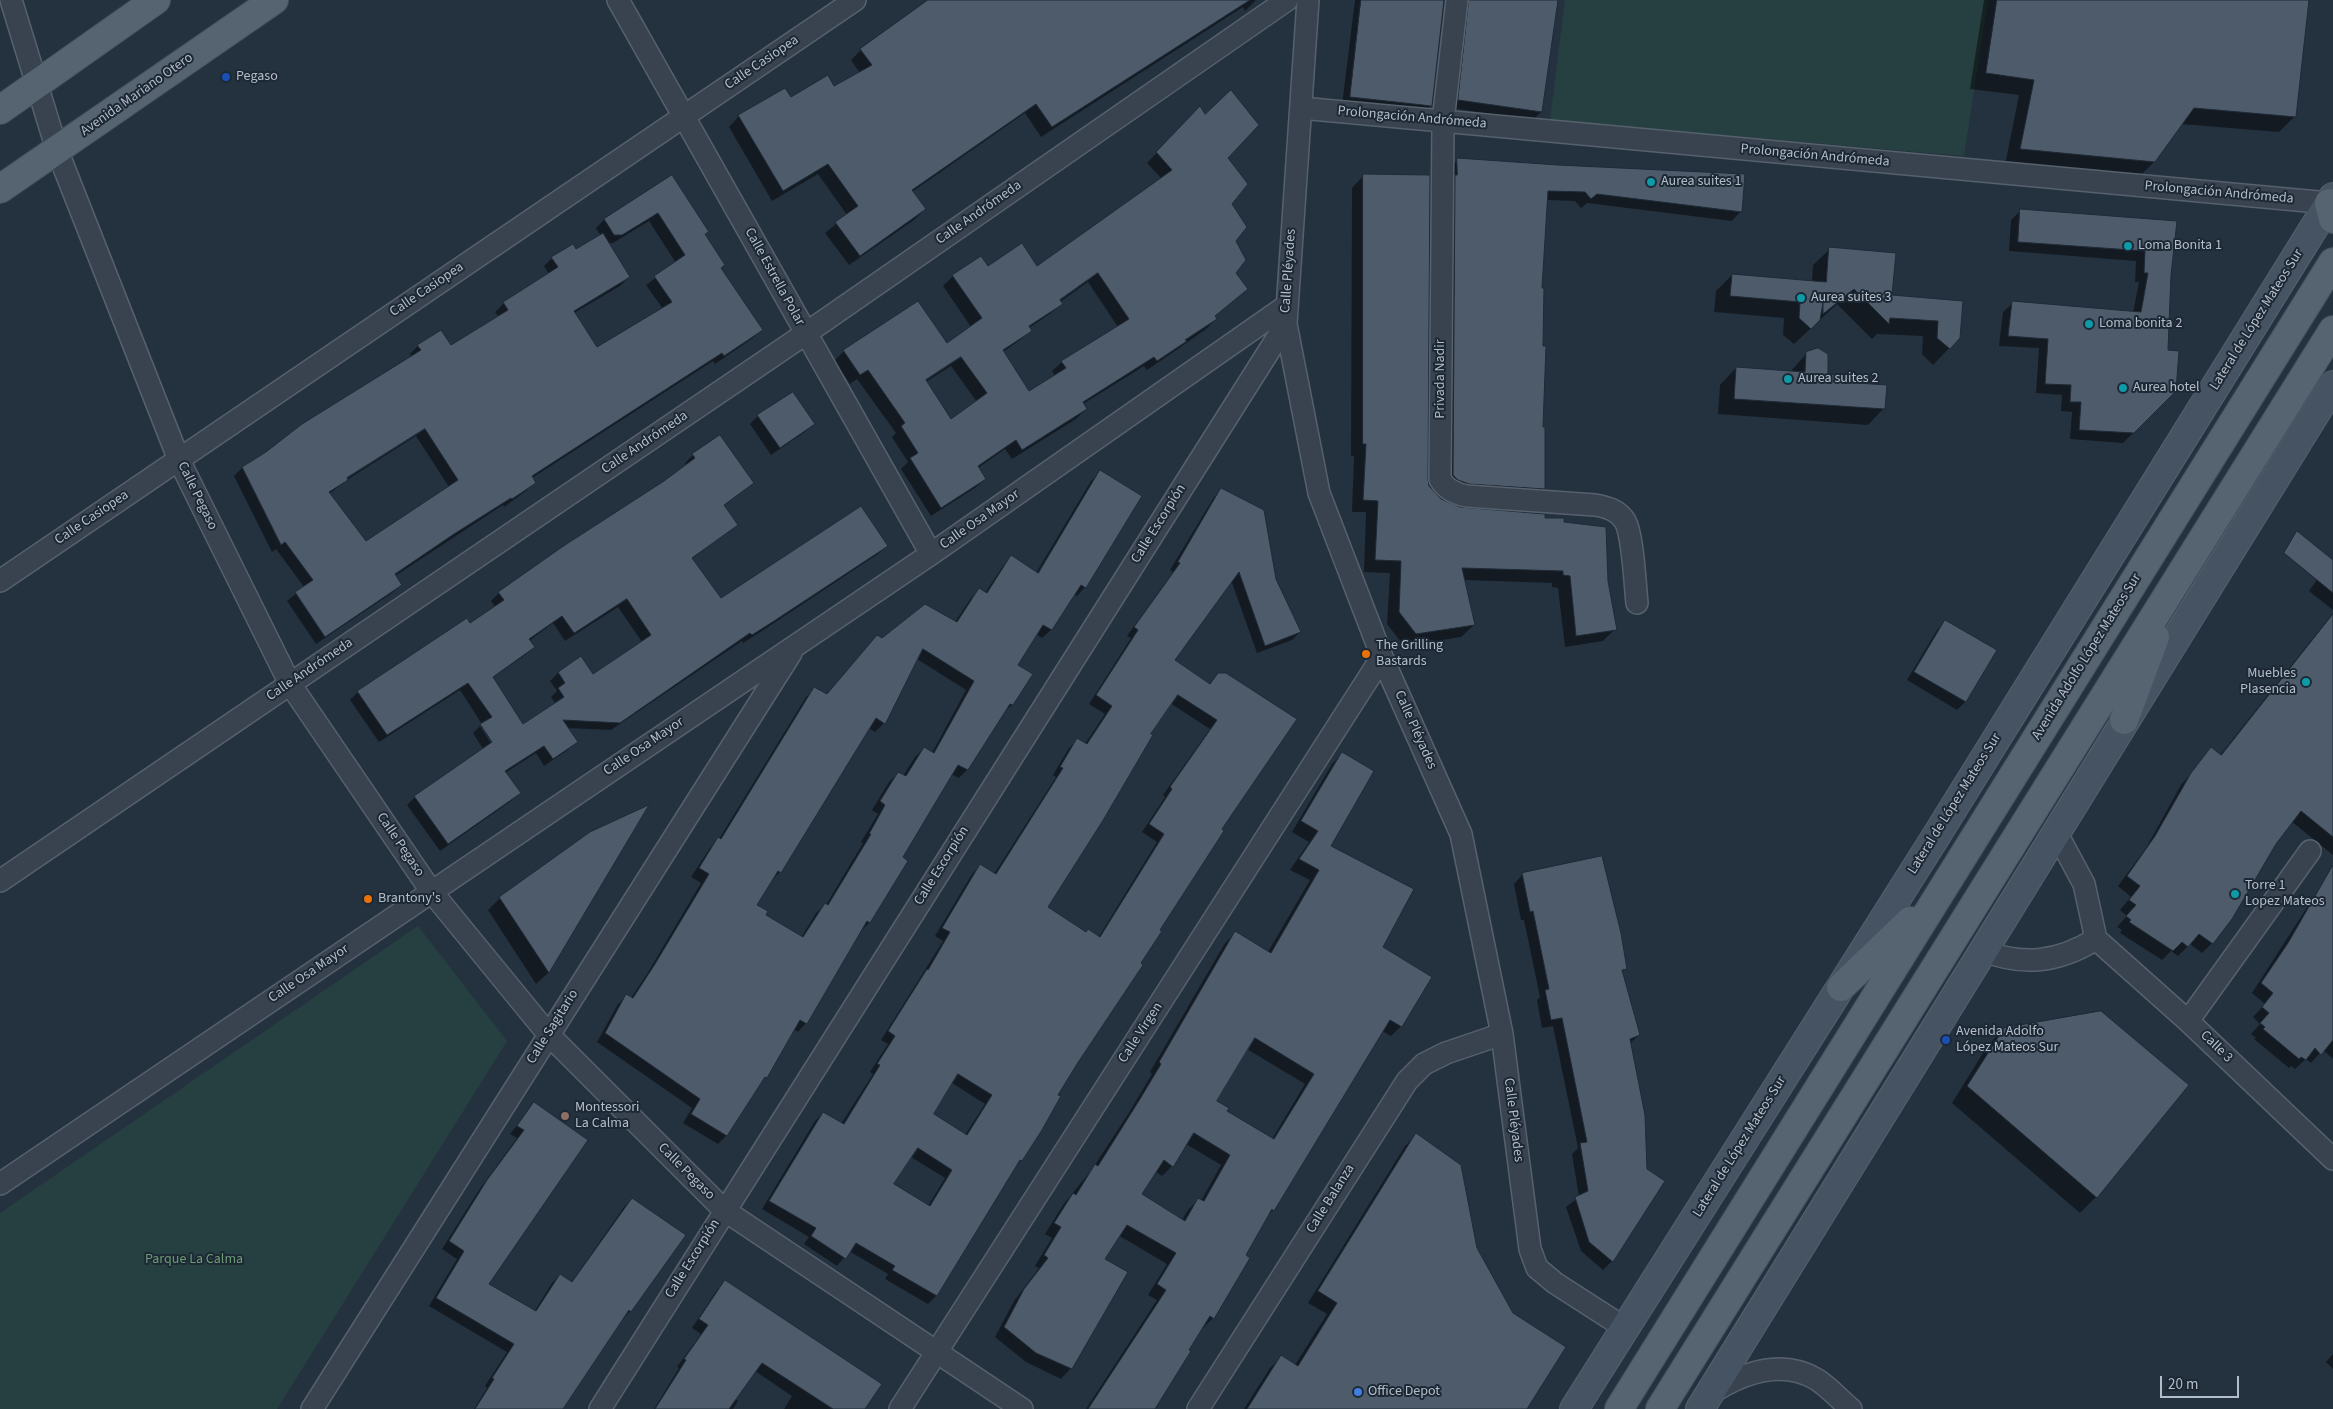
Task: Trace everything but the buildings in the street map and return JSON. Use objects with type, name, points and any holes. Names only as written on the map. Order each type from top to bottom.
[{"type":"main road","points":[[0,110],[156,0]]},
{"type":"main road","name":"Avenida Mariano Otero","points":[[0,189],[274,0]]},
{"type":"main road","name":"Lateral de López Mateos Sur","points":[[1574,1409],[2332,206]]},
{"type":"main road","name":"Avenida Adolfo López Mateos Sur","points":[[1619,1409],[2333,262]]},
{"type":"main road","points":[[1660,1409],[2333,330]]},
{"type":"main road","points":[[1704,1402],[2124,720],[2333,385]]},
{"type":"main road","points":[[2124,720],[2174,583]]},
{"type":"main road","points":[[1841,987],[1938,895]]},
{"type":"street","name":"Calle Pegaso","points":[[11,0],[57,150],[179,460],[290,684],[431,891],[548,1034],[724,1210],[1022,1409]]},
{"type":"street","name":"Calle Estrella Polar","points":[[618,0],[930,554]]},
{"type":"street","name":"Calle Casiopea","points":[[0,581],[855,0]]},
{"type":"street","name":"Calle Andrómeda","points":[[0,881],[805,334],[1287,0]]},
{"type":"street","name":"Calle Pléyades","points":[[1308,0],[1286,315],[1320,493],[1382,657],[1462,834],[1502,1034],[1530,1248],[1537,1268],[1555,1283],[1625,1328]]},
{"type":"street","name":"Privada Nadir","points":[[1457,0],[1443,121],[1440,479],[1443,485],[1450,490],[1467,496],[1595,505],[1607,507],[1616,512],[1627,526],[1637,602]]},
{"type":"street","name":"Prolongación Andrómeda","points":[[1301,108],[2332,206]]},
{"type":"street","name":"Calle Osa Mayor","points":[[0,1184],[1286,315]]},
{"type":"street","name":"Calle Escorpión","points":[[600,1409],[1286,315]]},
{"type":"street","name":"Calle Sagitario","points":[[312,1409],[796,645]]},
{"type":"street","name":"Calle Virgen","points":[[900,1409],[1382,657]]},
{"type":"street","points":[[1982,950],[2001,958],[2033,960],[2061,957],[2096,939],[2084,884],[2056,832]]},
{"type":"street","points":[[2188,1020],[2310,851]]},
{"type":"street","name":"Calle 3","points":[[2096,939],[2328,1148]]},
{"type":"street","name":"Calle Balanza","points":[[1198,1409],[1407,1081],[1424,1064],[1446,1053],[1502,1034]]},
{"type":"street","points":[[1704,1402],[1721,1387],[1756,1370],[1788,1369],[1816,1379],[1851,1409]]},
{"type":"green space","points":[[1565,0],[1988,0],[1964,156],[1550,120]]},
{"type":"green space","name":"Parque La Calma","points":[[418,926],[507,1041],[277,1409],[0,1409],[0,1213]]},
{"type":"place","name":"Pegaso","points":[[226,77]]},
{"type":"place","name":"Aurea suites 1","points":[[1651,182]]},
{"type":"place","name":"Loma Bonita 1","points":[[2128,246]]},
{"type":"place","name":"Aurea suites 3","points":[[1801,298]]},
{"type":"place","name":"Loma bonita 2","points":[[2089,324]]},
{"type":"place","name":"Aurea suites 2","points":[[1788,379]]},
{"type":"place","name":"Aurea hotel","points":[[2123,388]]},
{"type":"place","name":"The Grilling Bastards","points":[[1366,654]]},
{"type":"place","name":"Muebles Plasencia","points":[[2306,682]]},
{"type":"place","name":"Torre 1 Lopez Mateos","points":[[2235,894]]},
{"type":"place","name":"Brantony's","points":[[368,899]]},
{"type":"place","name":"Avenida Adolfo López Mateos Sur","points":[[1946,1040]]},
{"type":"place","name":"Montessori La Calma","points":[[565,1116]]},
{"type":"place","name":"Office Depot","points":[[1358,1392]]}]
